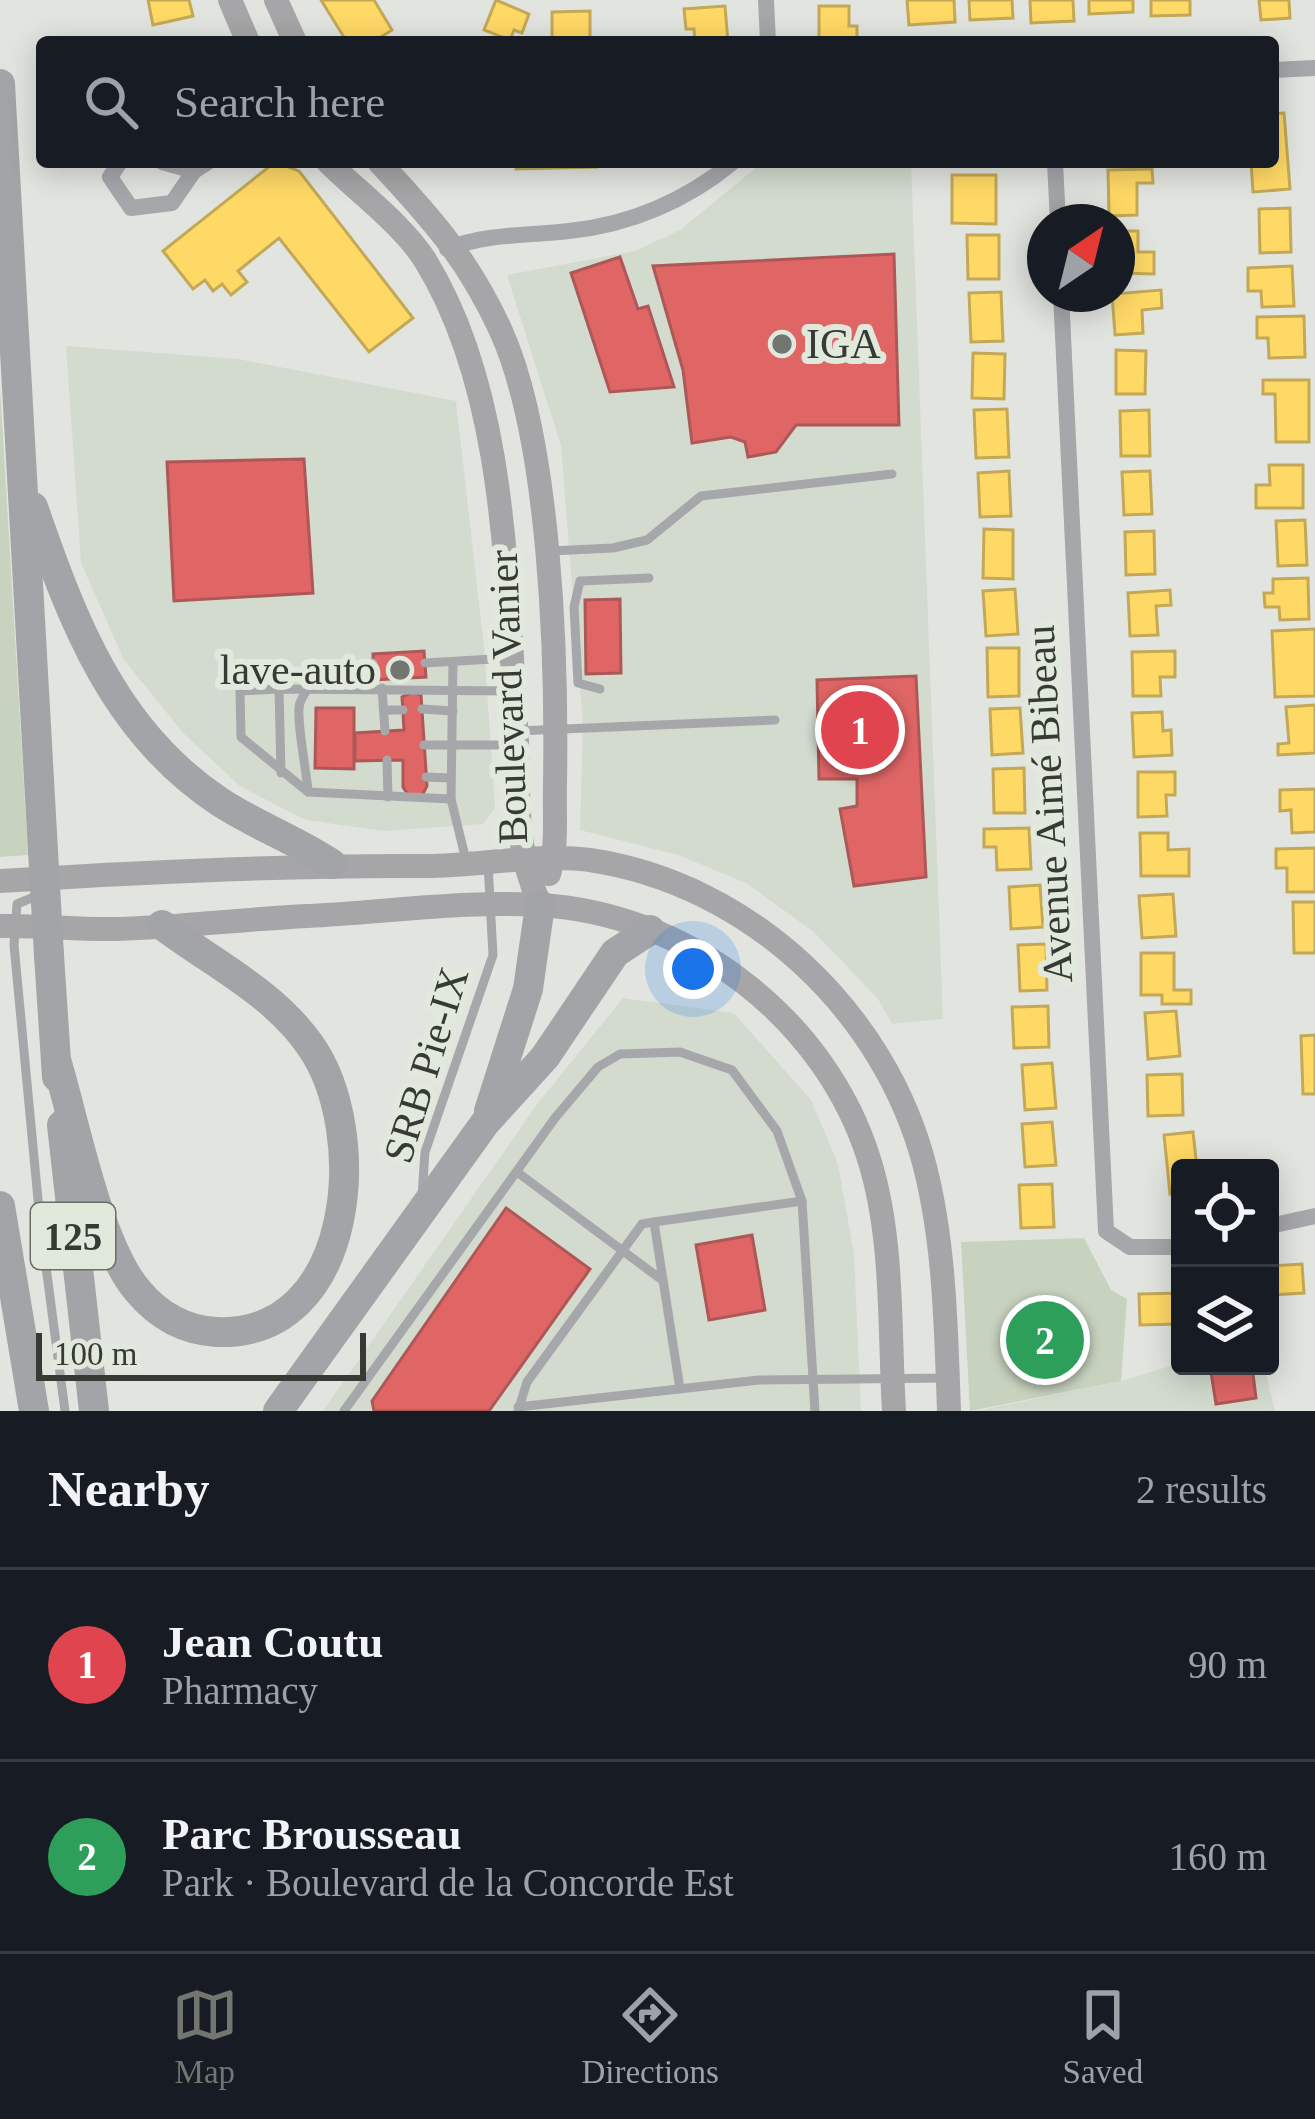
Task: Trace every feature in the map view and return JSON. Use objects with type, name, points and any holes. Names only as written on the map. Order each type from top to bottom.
[{"type":"highway","name":"125","points":[[0,84],[56,1060],[94,1411]]},
{"type":"highway","points":[[21,473],[75,624],[126,712],[207,792],[332,864]]},
{"type":"highway","points":[[485,1123],[528,989],[540,905]]},
{"type":"highway","points":[[56,1060],[112,1246],[149,1303],[186,1326],[233,1331],[265,1322],[304,1292],[326,1258],[344,1197],[347,1153],[336,1096],[313,1049],[291,1022],[162,925]]},
{"type":"highway","points":[[278,1411],[485,1123],[545,1057],[615,953],[650,930]]},
{"type":"highway","name":"125","points":[[0,1210],[34,1411]]},
{"type":"street","points":[[230,0],[245,36]]},
{"type":"street","points":[[276,0],[293,36]]},
{"type":"street","points":[[766,0],[768,36]]},
{"type":"street","points":[[1279,70],[1315,68]]},
{"type":"street","points":[[116,168],[110,177],[131,208],[172,203],[199,168]]},
{"type":"street","name":"Boulevard Vanier","points":[[334,168],[424,259],[466,355],[490,434],[517,738],[521,862],[540,905]]},
{"type":"street","name":"Boulevard Vanier","points":[[385,168],[457,245],[503,336],[528,429],[545,551],[556,730],[554,860],[540,905]]},
{"type":"street","points":[[424,259],[501,235],[615,223],[693,192],[725,168]]},
{"type":"street","points":[[1055,168],[1057,204]]},
{"type":"street","name":"Avenue Aimé Bibeau","points":[[1062,312],[1106,1231],[1130,1247],[1171,1247]]},
{"type":"street","points":[[0,881],[332,864],[478,865],[554,860],[625,868],[724,906],[801,963],[866,1036],[902,1099],[925,1166],[937,1235],[949,1411]]},
{"type":"street","points":[[7,926],[162,925],[540,905],[650,930],[752,988],[797,1032],[835,1084],[863,1140],[880,1202],[894,1411]]},
{"type":"street","points":[[1279,1224],[1315,1216]]},
{"type":"lane","points":[[545,551],[613,548],[647,540],[701,496],[892,474]]},
{"type":"lane","points":[[601,689],[578,683],[574,607],[580,581],[649,578]]},
{"type":"lane","points":[[425,663],[511,658]]},
{"type":"lane","name":"SRB Pie-IX","points":[[421,1213],[424,1152],[492,961],[491,905],[451,800],[453,662]]},
{"type":"lane","points":[[308,792],[304,737],[296,721],[301,698],[320,669],[373,664]]},
{"type":"lane","points":[[382,688],[385,731]]},
{"type":"lane","points":[[279,689],[280,772]]},
{"type":"lane","points":[[451,800],[308,792],[241,737],[240,691],[513,691]]},
{"type":"lane","points":[[384,710],[403,710]]},
{"type":"lane","points":[[422,710],[453,711]]},
{"type":"lane","points":[[424,745],[556,730],[776,720]]},
{"type":"lane","points":[[387,760],[388,797]]},
{"type":"lane","points":[[387,774],[403,775]]},
{"type":"lane","points":[[426,777],[451,778]]},
{"type":"lane","points":[[64,1411],[7,926],[19,901],[65,877]]},
{"type":"lane","points":[[344,1411],[598,1067],[620,1054],[680,1052],[725,1066],[748,1086],[787,1152],[802,1201],[815,1411]]},
{"type":"lane","points":[[517,1172],[663,1280]]},
{"type":"lane","points":[[802,1201],[641,1224],[522,1389],[518,1409],[759,1380],[948,1378]]},
{"type":"lane","points":[[653,1222],[680,1389]]},
{"type":"shaded area","points":[[756,168],[911,168],[943,1019],[892,1024],[878,999],[814,932],[746,883],[678,855],[580,830],[583,725],[561,446],[507,275],[635,251],[680,230]]},
{"type":"shaded area","points":[[66,346],[238,359],[456,401],[484,647],[495,807],[484,824],[383,831],[306,820],[241,787],[184,734],[124,660],[81,563]]},
{"type":"shaded area","points":[[623,998],[734,1013],[811,1100],[838,1164],[854,1254],[861,1411],[323,1411],[538,1103]]},
{"type":"shaded area","points":[[1171,1366],[1171,1375],[1266,1375],[1275,1411],[976,1411]]},
{"type":"green space","points":[[0,387],[28,855],[0,857]]},
{"type":"green space","points":[[1084,1238],[1111,1290],[1127,1299],[1121,1381],[970,1411],[961,1242]]},
{"type":"building: Homes","points":[[148,0],[189,0],[193,16],[153,25]]},
{"type":"building: Homes","points":[[321,0],[374,0],[392,30],[382,36],[343,36]]},
{"type":"building: Homes","points":[[496,0],[529,14],[522,33],[514,30],[512,36],[500,36],[484,30]]},
{"type":"building: Homes","points":[[907,0],[954,0],[955,22],[909,25]]},
{"type":"building: Homes","points":[[969,0],[1012,0],[1013,18],[970,20]]},
{"type":"building: Homes","points":[[1030,0],[1073,0],[1074,21],[1031,23]]},
{"type":"building: Homes","points":[[1089,0],[1133,0],[1133,12],[1089,14]]},
{"type":"building: Homes","points":[[1151,0],[1190,0],[1190,15],[1151,16]]},
{"type":"building: Homes","points":[[1259,0],[1289,0],[1290,18],[1261,20]]},
{"type":"building: Homes","points":[[725,6],[728,36],[695,36],[694,29],[686,29],[684,9]]},
{"type":"building: Homes","points":[[819,6],[849,6],[849,26],[857,26],[857,36],[819,36]]},
{"type":"building: Homes","points":[[590,11],[590,36],[552,36],[552,12]]},
{"type":"building: Homes","points":[[1279,113],[1284,113],[1290,189],[1253,192],[1251,168],[1279,168]]},
{"type":"building: Homes","points":[[267,168],[291,168],[299,171],[413,318],[369,352],[279,238],[238,271],[247,282],[231,295],[222,284],[213,291],[205,280],[193,289],[163,251]]},
{"type":"building: Homes","points":[[1152,169],[1153,183],[1137,183],[1137,215],[1135,204],[1109,204],[1108,170]]},
{"type":"building: Homes","points":[[952,175],[996,175],[996,224],[952,223]]},
{"type":"building: Homes","points":[[1290,208],[1291,252],[1260,253],[1259,209]]},
{"type":"building: Homes","points":[[1135,231],[1138,252],[1154,252],[1154,274],[1135,273]]},
{"type":"building: Homes","points":[[967,235],[999,235],[999,279],[968,279]]},
{"type":"building: Homes","points":[[1292,266],[1294,306],[1262,307],[1261,291],[1248,291],[1248,268]]},
{"type":"building: Homes","points":[[1161,290],[1162,308],[1142,310],[1143,333],[1115,335],[1113,312],[1135,312],[1135,292]]},
{"type":"building: Homes","points":[[1001,292],[1003,341],[971,342],[969,293]]},
{"type":"building: Homes","points":[[1304,316],[1305,357],[1269,358],[1268,338],[1257,338],[1257,317]]},
{"type":"building: Homes","points":[[1116,350],[1146,351],[1145,394],[1116,394]]},
{"type":"building: Homes","points":[[973,353],[1005,354],[1004,399],[972,398]]},
{"type":"building: Homes","points":[[1263,380],[1309,380],[1309,442],[1276,442],[1275,394],[1263,394]]},
{"type":"building: Homes","points":[[1007,409],[1009,457],[976,458],[974,410]]},
{"type":"building: Homes","points":[[1149,410],[1150,456],[1121,456],[1120,411]]},
{"type":"building: Homes","points":[[1269,465],[1303,465],[1303,508],[1256,508],[1256,485],[1270,485]]},
{"type":"building: Homes","points":[[1009,471],[1011,516],[980,517],[978,473]]},
{"type":"building: Homes","points":[[1150,471],[1152,514],[1124,515],[1122,472]]},
{"type":"building: Homes","points":[[1305,520],[1307,565],[1278,566],[1276,521]]},
{"type":"building: Homes","points":[[984,529],[1013,530],[1013,579],[983,578]]},
{"type":"building: Homes","points":[[1154,531],[1155,574],[1126,575],[1125,532]]},
{"type":"building: Homes","points":[[1308,578],[1309,619],[1280,620],[1279,607],[1265,607],[1264,593],[1273,593],[1273,579]]},
{"type":"building: Homes","points":[[1015,589],[1018,634],[986,636],[983,591]]},
{"type":"building: Homes","points":[[1170,590],[1171,605],[1156,606],[1158,635],[1130,636],[1128,593]]},
{"type":"building: Homes","points":[[1315,629],[1315,696],[1275,697],[1272,631]]},
{"type":"building: Homes","points":[[987,648],[1019,648],[1019,696],[988,697]]},
{"type":"building: Homes","points":[[1175,651],[1175,677],[1160,677],[1161,696],[1133,696],[1132,652]]},
{"type":"building: Homes","points":[[1315,705],[1315,753],[1278,755],[1278,744],[1289,743],[1286,707]]},
{"type":"building: Homes","points":[[1020,708],[1023,753],[992,755],[990,709]]},
{"type":"building: Homes","points":[[1162,712],[1163,731],[1171,730],[1172,755],[1134,757],[1132,713]]},
{"type":"building: Homes","points":[[1024,768],[1025,813],[994,813],[993,769]]},
{"type":"building: Homes","points":[[1138,772],[1175,772],[1175,795],[1166,795],[1167,816],[1138,817]]},
{"type":"building: Homes","points":[[1315,789],[1315,832],[1292,833],[1291,810],[1280,811],[1280,790]]},
{"type":"building: Homes","points":[[1029,828],[1031,869],[997,870],[996,847],[984,847],[984,829]]},
{"type":"building: Homes","points":[[1140,833],[1168,833],[1168,850],[1189,849],[1189,876],[1141,876]]},
{"type":"building: Homes","points":[[1315,848],[1315,892],[1287,892],[1287,868],[1276,868],[1276,849]]},
{"type":"building: Homes","points":[[1040,885],[1043,927],[1011,929],[1009,887]]},
{"type":"building: Homes","points":[[1173,894],[1176,936],[1142,938],[1139,896]]},
{"type":"building: Homes","points":[[1293,902],[1315,902],[1315,953],[1294,953]]},
{"type":"building: Homes","points":[[1046,944],[1047,990],[1020,991],[1018,945]]},
{"type":"building: Homes","points":[[1141,953],[1174,953],[1174,990],[1191,990],[1191,1004],[1162,1004],[1162,995],[1141,995]]},
{"type":"building: Homes","points":[[1048,1006],[1049,1047],[1014,1048],[1012,1007]]},
{"type":"building: Homes","points":[[1176,1011],[1180,1056],[1148,1059],[1145,1013]]},
{"type":"building: Homes","points":[[1315,1035],[1315,1094],[1303,1094],[1301,1036]]},
{"type":"building: Homes","points":[[1052,1063],[1056,1108],[1025,1110],[1022,1065]]},
{"type":"building: Homes","points":[[1182,1074],[1183,1115],[1148,1116],[1147,1075]]},
{"type":"building: Homes","points":[[1052,1122],[1056,1165],[1025,1167],[1022,1124]]},
{"type":"building: Homes","points":[[1193,1132],[1196,1159],[1171,1159],[1171,1194],[1170,1194],[1164,1135]]},
{"type":"building: Homes","points":[[1052,1184],[1054,1227],[1021,1228],[1019,1185]]},
{"type":"building: Homes","points":[[1302,1264],[1304,1293],[1279,1294],[1279,1265]]},
{"type":"building: Homes","points":[[1171,1293],[1171,1324],[1140,1325],[1139,1294]]},
{"type":"building: Shops","points":[[894,254],[899,425],[796,425],[776,452],[748,457],[745,442],[731,437],[692,443],[683,370],[653,266]]},
{"type":"building: Shops","points":[[620,257],[638,309],[648,306],[674,387],[610,392],[571,273]]},
{"type":"building: Shops","points":[[304,459],[313,593],[174,601],[167,462]]},
{"type":"building: Shops","points":[[620,599],[621,673],[586,674],[585,600]]},
{"type":"building: Shops","name":"lave-auto","points":[[424,651],[426,677],[374,680],[373,654]]},
{"type":"building: Shops","points":[[916,676],[926,877],[854,886],[840,809],[857,806],[857,779],[819,779],[817,680]]},
{"type":"building: Shops","points":[[413,692],[421,695],[427,786],[422,796],[410,798],[403,787],[403,760],[355,761],[355,733],[404,730],[402,697]]},
{"type":"building: Shops","points":[[316,708],[354,708],[354,769],[315,768]]},
{"type":"building: Shops","points":[[506,1208],[590,1269],[489,1411],[374,1411],[372,1401]]},
{"type":"building: Shops","points":[[752,1235],[765,1310],[709,1320],[696,1245]]},
{"type":"building: Shops","points":[[1211,1375],[1253,1375],[1256,1398],[1216,1404]]},
{"type":"place","name":"IGA","points":[[782,344]]},
{"type":"place","name":"lave-auto","points":[[400,670]]},
{"type":"place","name":"Jean Coutu","points":[[860,730]]},
{"type":"place","name":"Parc Brousseau","points":[[1045,1340]]}]
